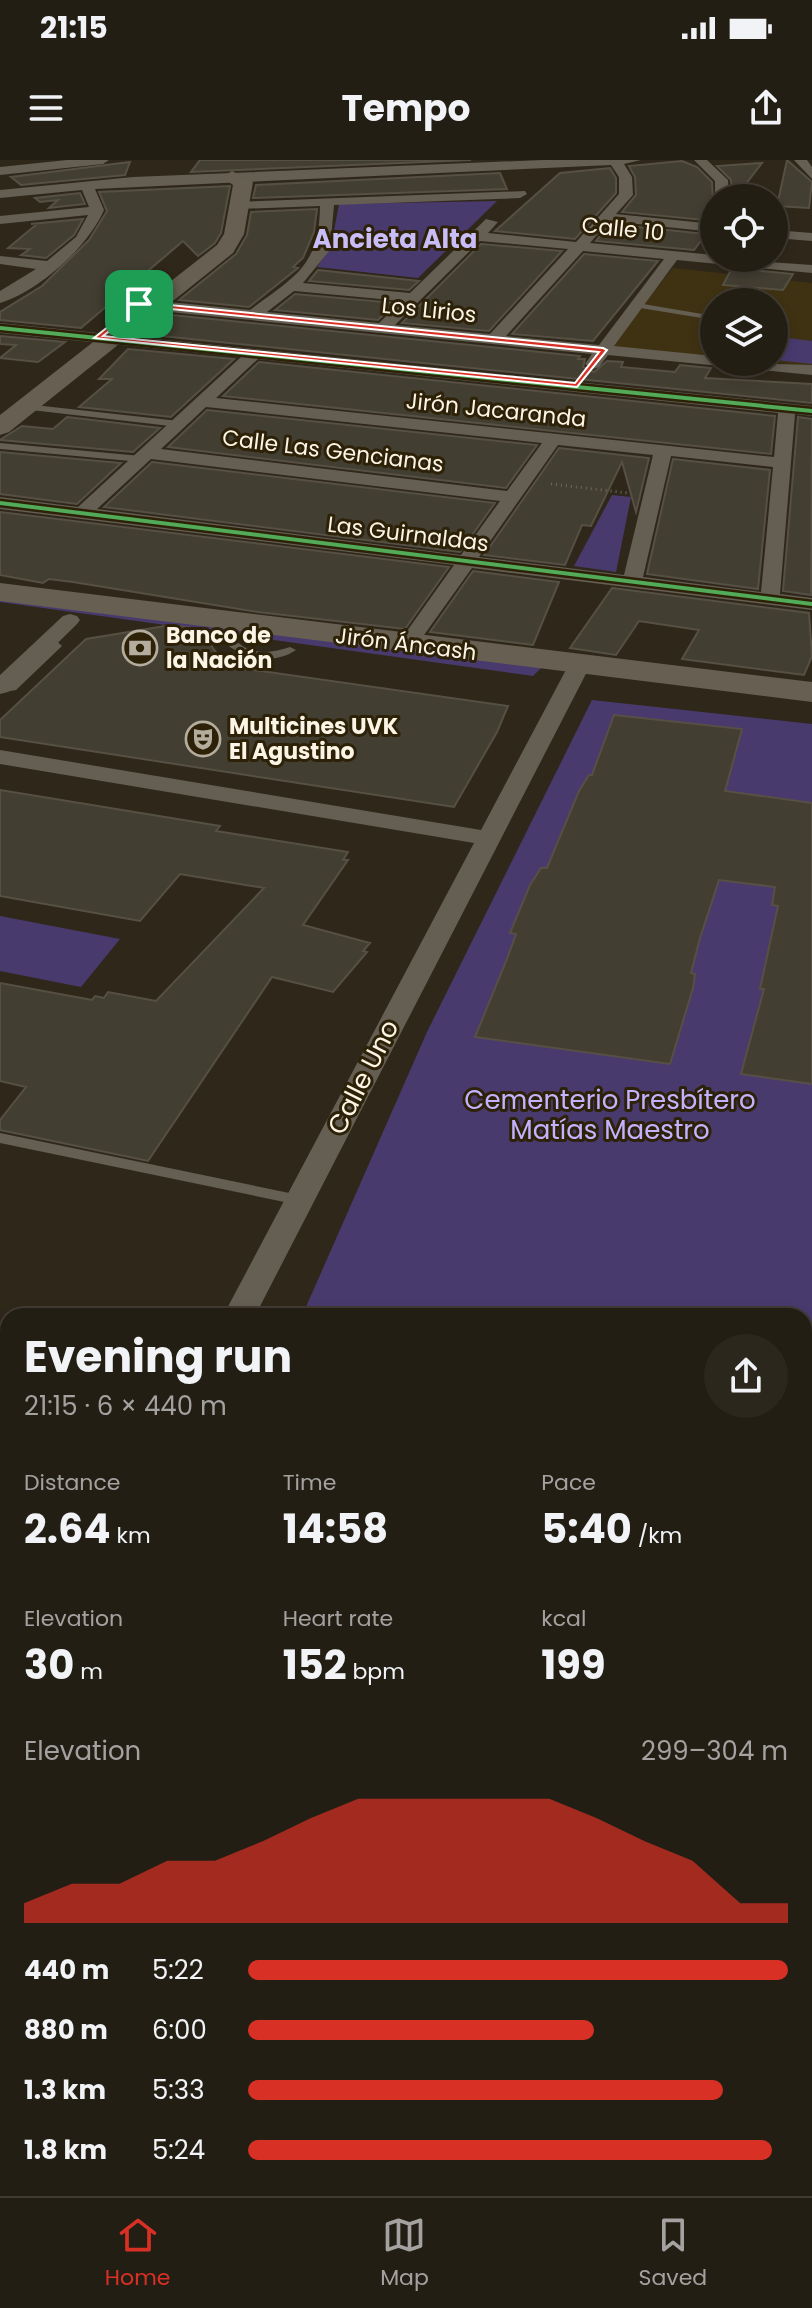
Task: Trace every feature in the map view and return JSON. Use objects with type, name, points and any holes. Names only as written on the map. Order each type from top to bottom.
[{"type":"street","points":[[0,171],[42,163],[103,160]]},
{"type":"street","points":[[0,194],[236,169],[528,167],[635,160]]},
{"type":"street","points":[[700,160],[721,180],[721,184]]},
{"type":"street","points":[[800,160],[812,175]]},
{"type":"street","points":[[494,339],[626,195],[628,183],[624,170],[615,162]]},
{"type":"street","points":[[384,327],[528,186],[528,167]]},
{"type":"street","points":[[0,413],[226,249],[234,234],[243,182],[236,169]]},
{"type":"street","points":[[147,305],[208,250],[214,235],[219,186],[236,169]]},
{"type":"street","points":[[3,293],[50,266],[82,241],[97,210],[87,185]]},
{"type":"street","points":[[239,205],[520,194]]},
{"type":"street","points":[[254,315],[290,286],[321,254],[326,241],[327,201]]},
{"type":"street","points":[[0,220],[97,210]]},
{"type":"street","points":[[608,217],[700,226]]},
{"type":"street","points":[[10,237],[21,230],[20,218]]},
{"type":"street","points":[[788,235],[812,237]]},
{"type":"street","name":"Calle 10","points":[[476,236],[812,269]]},
{"type":"street","points":[[577,385],[673,256]]},
{"type":"street","points":[[0,260],[50,266]]},
{"type":"street","points":[[290,286],[415,298]]},
{"type":"street","name":"Los Lirios","points":[[147,305],[700,360]]},
{"type":"street","points":[[0,328],[812,411]]},
{"type":"street","points":[[0,427],[104,338]]},
{"type":"street","points":[[82,513],[256,352]]},
{"type":"street","points":[[788,368],[812,370]]},
{"type":"street","name":"Jirón Jacaranda","points":[[203,402],[784,463]]},
{"type":"street","points":[[770,599],[787,409]]},
{"type":"street","points":[[407,645],[554,438]]},
{"type":"street","points":[[632,582],[663,451]]},
{"type":"street","name":"Calle Las Gencianas","points":[[144,456],[518,489]]},
{"type":"street","name":"Las Guirnaldas","points":[[0,503],[812,604]]},
{"type":"street","name":"Jirón Áncash","points":[[0,592],[407,645],[574,675],[812,710]]},
{"type":"street","name":"Jirón Áncash","points":[[0,610],[60,630],[230,642],[574,675],[812,692]]},
{"type":"street","points":[[0,688],[60,630]]},
{"type":"street","name":"Calle Uno","points":[[243,1308],[574,675]]},
{"type":"street","points":[[0,757],[487,838]]},
{"type":"lane","points":[[637,305],[700,316]]},
{"type":"lane","points":[[25,407],[179,424]]},
{"type":"lane","points":[[0,446],[144,456]]},
{"type":"lane","points":[[0,1138],[299,1200]]},
{"type":"path","points":[[518,489],[653,496]]},
{"type":"shaded area","points":[[673,268],[812,283],[812,366],[788,364],[788,288],[700,288],[700,356],[609,346]]},
{"type":"green space","points":[[497,201],[418,278],[317,267],[331,247],[339,204]]},
{"type":"green space","points":[[788,338],[812,341],[812,364],[788,361]]},
{"type":"green space","points":[[612,495],[631,497],[616,572],[574,566]]},
{"type":"green space","points":[[0,594],[541,668],[533,676],[0,602]]},
{"type":"green space","name":"Cementerio Presbítero Matías Maestro","points":[[592,700],[812,724],[812,1308],[306,1308],[427,1032]]},
{"type":"green space","points":[[0,916],[120,939],[81,987],[0,971]]},
{"type":"building","points":[[200,160],[471,160],[191,172]]},
{"type":"building","points":[[787,160],[812,182],[809,208],[788,207],[788,184],[782,184]]},
{"type":"building","points":[[682,161],[697,167],[712,182],[700,184],[700,220],[622,212],[636,195],[635,177],[629,166]]},
{"type":"building","points":[[130,162],[125,175],[21,185],[11,177]]},
{"type":"building","points":[[762,163],[746,184],[731,184],[717,166]]},
{"type":"building","points":[[610,168],[616,178],[616,193],[575,239],[495,231],[560,173]]},
{"type":"building","points":[[500,173],[507,189],[253,198],[256,185]]},
{"type":"building","points":[[230,186],[221,233],[215,243],[198,256],[183,241],[81,328],[0,320],[0,312],[42,286],[89,240],[107,211],[99,192]]},
{"type":"building","points":[[80,193],[85,204],[49,208],[58,200],[40,202],[35,198]]},
{"type":"building","points":[[317,209],[314,232],[303,258],[293,267],[298,268],[249,307],[179,300],[236,254],[247,235],[251,212]]},
{"type":"building","points":[[83,219],[74,235],[46,258],[21,255],[30,249],[8,248],[37,224],[31,224]]},
{"type":"building","points":[[610,224],[700,233],[700,242],[694,250],[596,241]]},
{"type":"building","points":[[481,244],[562,251],[489,331],[402,323]]},
{"type":"building","points":[[584,254],[658,261],[593,341],[512,334]]},
{"type":"building","points":[[318,270],[419,281],[409,290],[309,281]]},
{"type":"building","points":[[730,272],[793,274],[784,288],[723,285]]},
{"type":"building","points":[[295,294],[395,303],[378,320],[275,310]]},
{"type":"building","points":[[162,314],[580,356],[578,359],[585,359],[583,367],[594,372],[607,361],[623,362],[621,367],[675,372],[680,365],[700,367],[700,376],[705,378],[812,384],[812,403],[142,334]]},
{"type":"building","points":[[0,336],[65,342],[38,362],[0,358],[16,345],[0,344]]},
{"type":"building","points":[[128,349],[234,359],[171,417],[79,407],[112,379],[99,379]]},
{"type":"building","points":[[259,362],[775,416],[771,454],[223,396]]},
{"type":"building","points":[[207,410],[537,445],[506,488],[168,447]]},
{"type":"building","points":[[67,417],[160,428],[133,452],[0,440],[22,426],[53,429]]},
{"type":"building","points":[[798,417],[812,419],[811,595],[783,591]]},
{"type":"building","points":[[559,448],[649,458],[636,512],[622,462],[591,526],[582,525],[565,565],[484,555]]},
{"type":"building","points":[[0,452],[121,463],[77,504],[0,494]]},
{"type":"building","points":[[673,459],[770,470],[758,589],[647,574]]},
{"type":"building","points":[[152,462],[495,503],[460,552],[104,507]]},
{"type":"building","points":[[0,512],[449,567],[405,629],[258,612],[73,582],[49,579],[43,583],[0,575]]},
{"type":"building","points":[[473,571],[559,582],[533,645],[430,632]]},
{"type":"building","points":[[612,588],[809,613],[812,656],[804,675],[682,659],[699,630],[639,621],[616,655],[570,648]]},
{"type":"building","points":[[171,625],[199,629],[226,666],[508,706],[497,732],[454,807],[0,737],[0,720],[86,639]]},
{"type":"building","points":[[614,715],[742,729],[725,791],[812,803],[812,1084],[741,1074],[764,989],[760,989],[778,906],[772,905],[775,887],[719,880],[700,938],[691,973],[695,974],[693,988],[670,1064],[475,1037],[507,959],[516,934],[510,933],[530,885],[541,868],[547,868],[579,791],[592,775]]},
{"type":"building","points":[[0,790],[220,826],[216,831],[348,852],[343,860],[348,860],[303,925],[370,943],[363,951],[367,952],[333,992],[272,977],[148,1161],[0,1130],[0,1120],[26,1087],[0,1081],[0,983],[92,1000],[95,996],[104,998],[108,992],[156,1001],[264,888],[180,874],[140,921],[0,896]]},
{"type":"cycle path","points":[[0,328],[812,411]]},
{"type":"cycle path","points":[[0,503],[812,604]]},
{"type":"place","name":"Banco de la Nación","points":[[140,648]]},
{"type":"place","name":"Multicines UVK El Agustino","points":[[203,739]]},
{"type":"district","name":"Ancieta Alta","points":[[395,239]]},
{"type":"route","points":[[139,304],[603,350],[577,385],[97,337],[139,304]]}]
